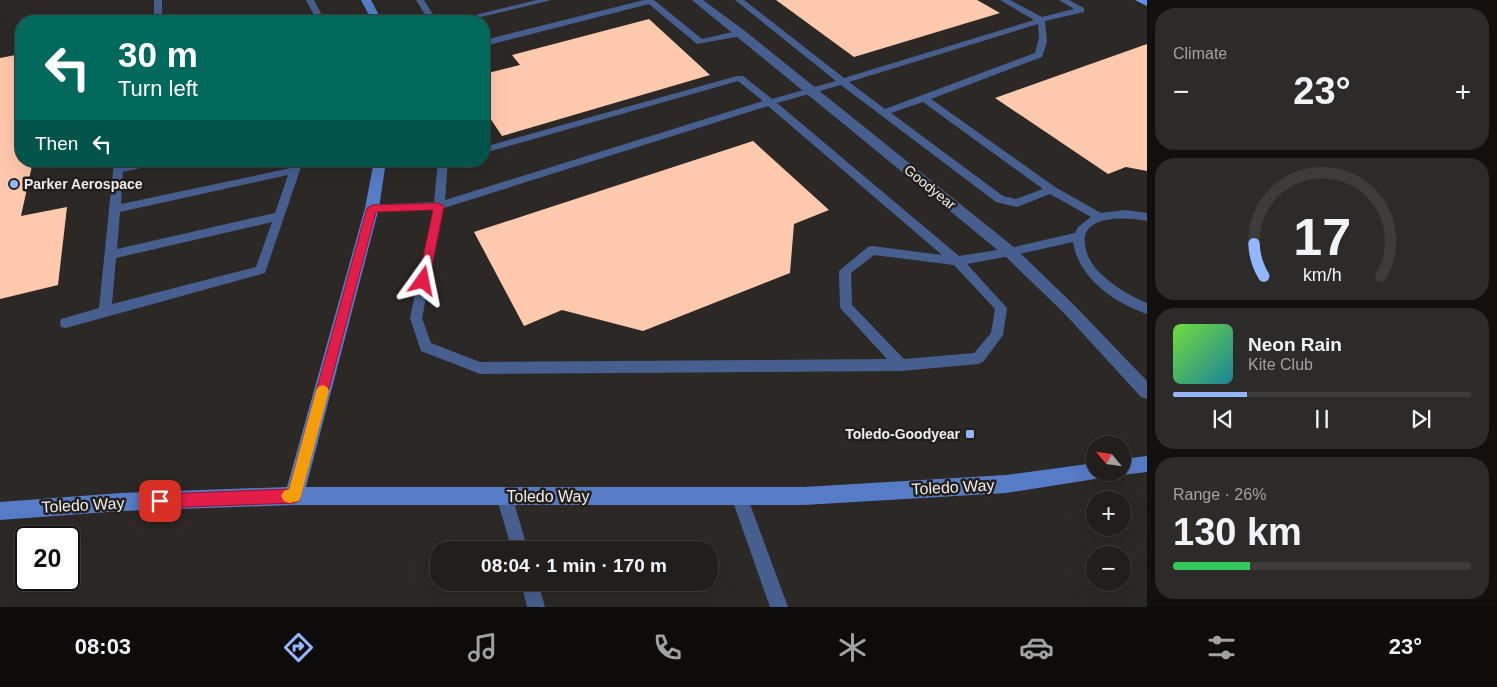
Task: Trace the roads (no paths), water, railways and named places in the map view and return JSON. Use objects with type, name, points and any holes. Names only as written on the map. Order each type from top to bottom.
[{"type":"main road","points":[[366,0],[373,15]]},
{"type":"main road","points":[[1140,0],[1147,3]]},
{"type":"main road","points":[[294,496],[372,208],[379,167]]},
{"type":"main road","points":[[1131,466],[1147,464]]},
{"type":"main road","name":"Toledo Way","points":[[0,511],[121,502],[294,496],[804,496],[1006,484],[1086,472]]},
{"type":"street","name":"Goodyear","points":[[697,0],[741,33],[1010,252],[1070,310],[1147,392]]},
{"type":"lane","points":[[158,0],[158,15]]},
{"type":"lane","points":[[310,0],[318,15]]},
{"type":"lane","points":[[420,0],[429,15]]},
{"type":"lane","points":[[481,15],[548,0]]},
{"type":"lane","points":[[490,41],[649,0],[700,42],[741,33]]},
{"type":"lane","points":[[739,0],[844,82],[1000,199],[1017,203],[1052,190]]},
{"type":"lane","points":[[1004,0],[1041,20]]},
{"type":"lane","points":[[372,208],[438,206],[770,102],[844,82],[1041,20],[1080,10],[1063,0]]},
{"type":"lane","points":[[884,112],[1039,55],[1044,35],[1041,20]]},
{"type":"lane","points":[[443,167],[438,206],[416,318],[426,347],[480,368],[901,364],[978,358],[997,335],[1001,308],[957,261],[740,78],[490,148]]},
{"type":"lane","points":[[924,98],[1052,190],[1099,217]]},
{"type":"lane","points":[[105,311],[118,167]]},
{"type":"lane","points":[[114,209],[292,167]]},
{"type":"lane","points":[[66,323],[261,270],[296,167]]},
{"type":"lane","points":[[1147,217],[1118,214],[1099,217],[1086,225],[1079,236],[1080,252],[1090,270],[1108,287],[1133,303],[1147,309]]},
{"type":"lane","points":[[110,254],[280,216]]},
{"type":"lane","points":[[901,364],[846,306],[845,271],[872,250],[957,261],[1010,252],[1079,236]]},
{"type":"lane","points":[[504,496],[517,541]]},
{"type":"lane","points":[[740,496],[779,607]]},
{"type":"lane","points":[[532,591],[536,607]]},
{"type":"place","name":"Parker Aerospace","points":[[14,184]]},
{"type":"place","name":"Toledo-Goodyear","points":[[970,434]]}]
